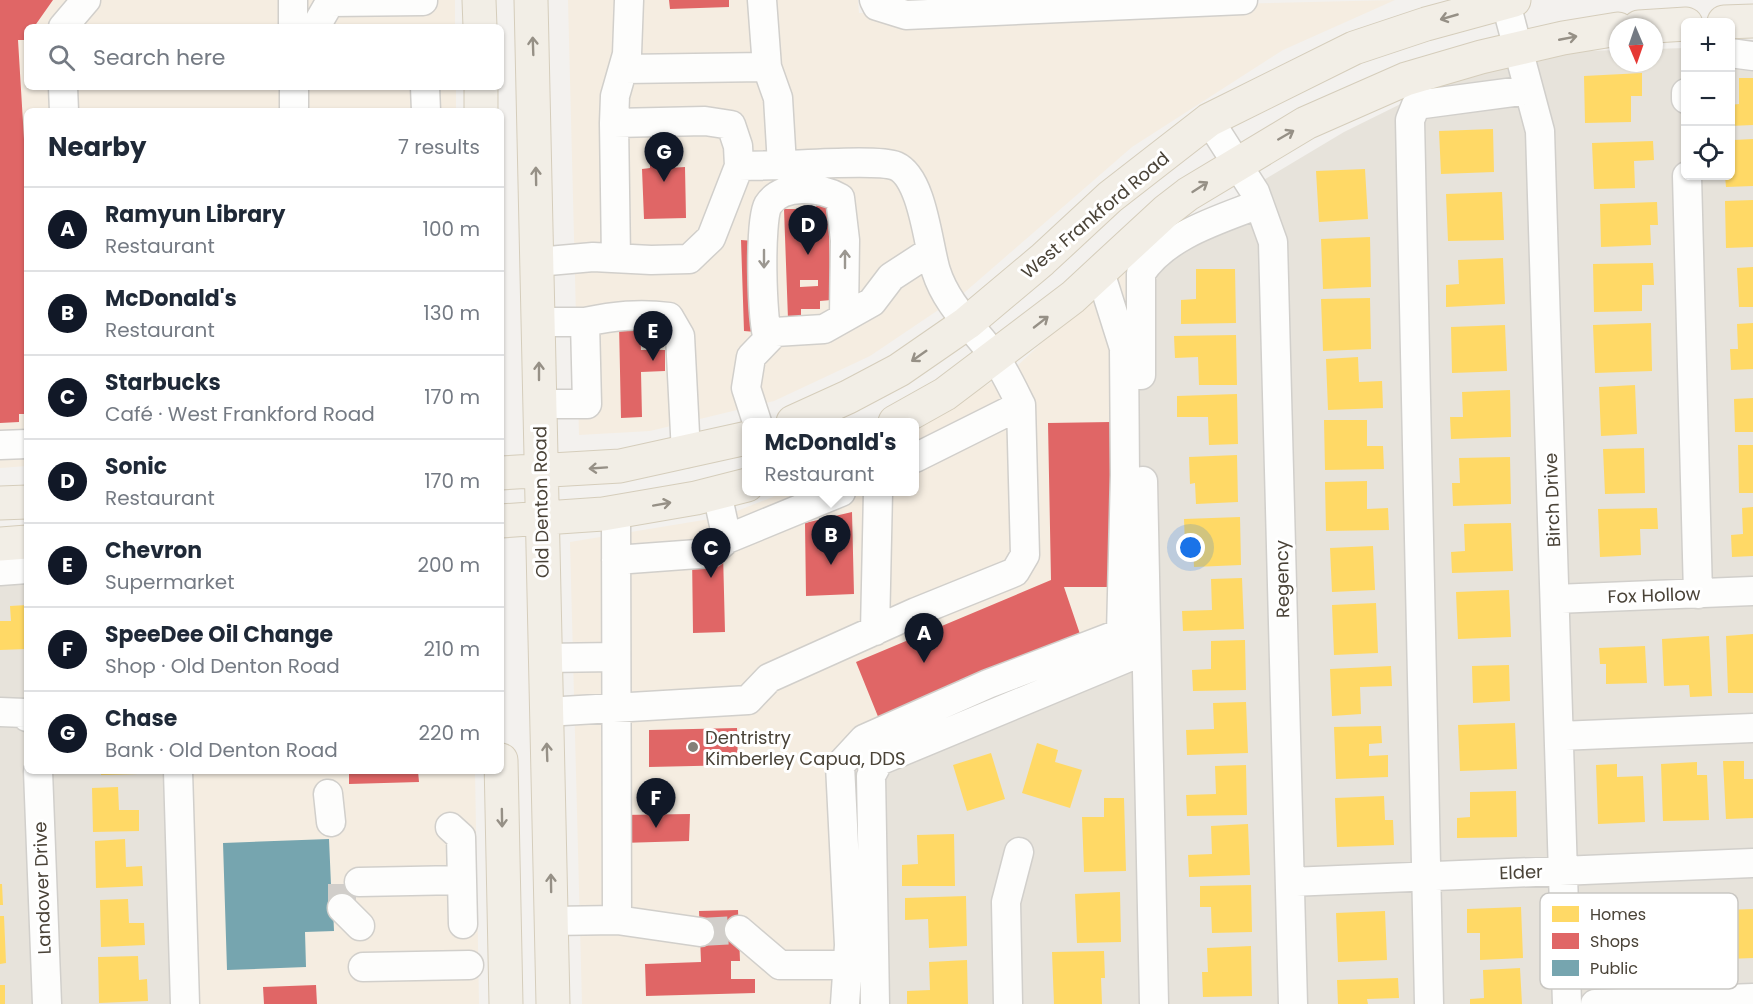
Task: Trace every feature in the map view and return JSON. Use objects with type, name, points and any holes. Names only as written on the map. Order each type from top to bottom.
[{"type":"main road","points":[[479,0],[480,24]]},
{"type":"main road","name":"Old Denton Road","points":[[531,0],[553,1004]]},
{"type":"main road","name":"West Frankford Road","points":[[804,418],[848,398],[898,370],[967,323],[1042,260],[1110,197],[1209,120],[1354,48],[1508,0]]},
{"type":"main road","points":[[1735,22],[1753,21]]},
{"type":"main road","points":[[1663,25],[1681,24]]},
{"type":"main road","points":[[904,418],[945,394],[1073,297],[1166,211],[1235,164],[1306,123],[1406,78],[1563,38],[1609,30]]},
{"type":"main road","points":[[481,90],[482,108]]},
{"type":"main road","points":[[504,473],[620,466],[742,439]]},
{"type":"main road","points":[[504,521],[616,512],[732,489]]},
{"type":"main road","points":[[0,503],[24,502]]},
{"type":"main road","points":[[0,544],[24,543]]},
{"type":"main road","points":[[501,774],[506,1004]]},
{"type":"main road","points":[[504,923],[551,921]]},
{"type":"street","points":[[66,24],[86,0]]},
{"type":"street","points":[[293,0],[293,24]]},
{"type":"street","points":[[616,258],[615,96],[625,69],[629,0]]},
{"type":"street","points":[[762,0],[767,67],[778,98],[782,165]]},
{"type":"street","points":[[874,0],[877,6],[906,15],[1243,0]]},
{"type":"street","name":"Birch Drive","points":[[1508,0],[1518,49],[1540,131],[1563,893]]},
{"type":"street","points":[[318,24],[318,21],[330,2],[423,9]]},
{"type":"street","points":[[1735,54],[1753,56]]},
{"type":"street","points":[[625,69],[767,67]]},
{"type":"street","points":[[63,90],[64,108]]},
{"type":"street","points":[[294,90],[294,108]]},
{"type":"street","points":[[425,90],[426,108]]},
{"type":"street","points":[[1429,1004],[1410,120],[1416,105],[1529,90]]},
{"type":"street","name":"Regency","points":[[1209,120],[1255,192],[1273,243],[1293,1004]]},
{"type":"street","points":[[537,262],[593,257],[689,259],[711,238],[739,166],[738,146],[731,125],[705,122],[614,123]]},
{"type":"street","points":[[546,712],[616,710],[748,700],[769,678],[1015,572],[1025,555],[1021,405],[995,358],[948,298],[936,272],[919,201],[908,177],[896,166],[870,164],[739,166]]},
{"type":"street","points":[[1688,180],[1698,594]]},
{"type":"street","points":[[768,339],[764,297],[767,208],[775,196],[798,189],[826,190],[840,198],[844,240],[844,317]]},
{"type":"street","points":[[1154,1004],[1141,273],[1150,259],[1170,244],[1259,204]]},
{"type":"street","points":[[755,418],[746,388],[751,357],[768,339],[775,333],[824,329],[872,302],[891,277],[931,251]]},
{"type":"street","points":[[845,1004],[848,965],[840,765],[864,740],[988,684],[1121,633],[1125,475],[1124,348],[1100,272]]},
{"type":"street","points":[[538,322],[585,322],[619,315],[646,314],[669,317],[680,336],[686,453]]},
{"type":"street","points":[[539,404],[587,404],[585,322]]},
{"type":"street","points":[[919,456],[1021,405]]},
{"type":"street","points":[[0,445],[24,444]]},
{"type":"street","points":[[727,539],[732,489]]},
{"type":"street","points":[[616,560],[711,553],[727,539],[831,496]]},
{"type":"street","points":[[875,631],[878,496]]},
{"type":"street","points":[[616,512],[617,920]]},
{"type":"street","points":[[0,571],[24,569]]},
{"type":"street","name":"Fox Hollow","points":[[1555,599],[1753,591]]},
{"type":"street","points":[[875,1004],[871,776],[879,761],[1146,650]]},
{"type":"street","points":[[544,658],[616,657]]},
{"type":"street","points":[[0,712],[24,713]]},
{"type":"street","points":[[1559,736],[1753,728]]},
{"type":"street","name":"Landover Drive","points":[[38,774],[47,1004]]},
{"type":"street","points":[[178,774],[185,1004]]},
{"type":"street","points":[[450,826],[461,837],[463,924]]},
{"type":"street","points":[[1008,1004],[1006,902],[1019,852]]},
{"type":"street","name":"Elder","points":[[1290,882],[1753,863]]},
{"type":"street","points":[[352,893],[462,880]]},
{"type":"street","points":[[551,921],[617,920],[700,932]]},
{"type":"street","points":[[739,930],[780,965],[848,965]]},
{"type":"street","points":[[363,967],[469,965]]},
{"type":"street","name":"Birch Drive","points":[[1566,989],[1567,1004]]},
{"type":"street","points":[[1595,1004],[1753,998]]},
{"type":"shaded area","points":[[0,0],[455,0],[455,24],[24,24],[24,90],[456,90],[456,108],[24,108],[24,466],[0,468]]},
{"type":"shaded area","points":[[568,0],[858,0],[859,13],[1395,0],[1283,50],[1132,147],[965,292],[870,356],[774,401],[650,431],[579,435]]},
{"type":"shaded area","points":[[1735,46],[1753,46],[1753,1004],[867,1004],[861,761],[1130,260],[1344,132],[1431,89],[1556,52],[1609,50],[1609,72],[1663,72],[1663,49],[1681,48],[1681,180],[1735,180]]},
{"type":"shaded area","points":[[1130,260],[1138,643],[861,761],[867,1004],[582,1004],[570,542],[722,517],[775,496],[919,496],[919,426],[1015,368]]},
{"type":"shaded area","points":[[24,558],[24,774],[183,774],[193,1004],[0,1004],[0,559]]},
{"type":"shaded area","points":[[183,774],[475,774],[479,1004],[193,1004]]},
{"type":"building: Homes","points":[[1642,73],[1642,96],[1631,96],[1631,122],[1585,123],[1584,76]]},
{"type":"building: Homes","points":[[1739,78],[1753,78],[1753,125],[1735,126],[1735,104],[1739,104]]},
{"type":"building: Homes","points":[[1493,129],[1494,172],[1441,174],[1439,131]]},
{"type":"building: Homes","points":[[1753,139],[1753,186],[1726,187],[1725,180],[1735,180],[1735,140]]},
{"type":"building: Homes","points":[[1653,141],[1654,160],[1634,161],[1635,188],[1594,189],[1592,143]]},
{"type":"building: Homes","points":[[1365,169],[1368,219],[1319,222],[1316,171]]},
{"type":"building: Homes","points":[[1502,192],[1504,240],[1448,241],[1446,194]]},
{"type":"building: Homes","points":[[1753,200],[1753,247],[1726,248],[1725,201]]},
{"type":"building: Homes","points":[[1657,202],[1658,225],[1650,225],[1651,245],[1601,247],[1600,204]]},
{"type":"building: Homes","points":[[1370,237],[1371,287],[1323,289],[1321,239]]},
{"type":"building: Homes","points":[[1503,258],[1505,304],[1446,307],[1446,285],[1459,284],[1458,260]]},
{"type":"building: Homes","points":[[1653,263],[1654,285],[1642,285],[1642,311],[1594,312],[1593,264]]},
{"type":"building: Homes","points":[[1753,267],[1753,307],[1739,307],[1737,268]]},
{"type":"building: Homes","points":[[1196,269],[1235,269],[1236,323],[1181,324],[1181,300],[1196,299]]},
{"type":"building: Homes","points":[[1370,298],[1371,349],[1323,351],[1321,299]]},
{"type":"building: Homes","points":[[1651,323],[1652,371],[1595,373],[1593,325]]},
{"type":"building: Homes","points":[[1753,323],[1753,369],[1731,370],[1730,349],[1738,349],[1737,324]]},
{"type":"building: Homes","points":[[1505,325],[1507,371],[1452,373],[1451,327]]},
{"type":"building: Homes","points":[[1236,335],[1237,385],[1199,385],[1198,357],[1175,358],[1174,336]]},
{"type":"building: Homes","points":[[1358,357],[1359,382],[1382,381],[1383,408],[1328,410],[1326,359]]},
{"type":"building: Homes","points":[[1635,385],[1637,434],[1601,436],[1599,387]]},
{"type":"building: Homes","points":[[1510,390],[1511,437],[1451,439],[1450,417],[1463,417],[1462,392]]},
{"type":"building: Homes","points":[[1237,394],[1238,444],[1209,445],[1208,417],[1177,417],[1177,396]]},
{"type":"building: Homes","points":[[1753,398],[1753,432],[1735,432],[1734,399]]},
{"type":"building: Homes","points":[[1324,420],[1367,420],[1367,446],[1383,446],[1384,469],[1325,470]]},
{"type":"building: Homes","points":[[1738,445],[1753,445],[1753,493],[1739,493]]},
{"type":"building: Homes","points":[[1644,448],[1645,493],[1605,494],[1603,449]]},
{"type":"building: Homes","points":[[1237,455],[1238,502],[1196,504],[1195,483],[1190,484],[1189,457]]},
{"type":"building: Homes","points":[[1510,457],[1511,504],[1453,506],[1452,483],[1460,483],[1459,458]]},
{"type":"building: Homes","points":[[1367,481],[1367,509],[1388,508],[1389,530],[1326,531],[1325,482]]},
{"type":"building: Homes","points":[[1753,507],[1753,556],[1732,557],[1731,535],[1743,534],[1742,508]]},
{"type":"building: Homes","points":[[1657,508],[1658,529],[1640,529],[1641,555],[1600,557],[1598,509]]},
{"type":"building: Homes","points":[[1240,517],[1241,565],[1194,567],[1193,545],[1185,546],[1184,519]]},
{"type":"building: Homes","points":[[1511,523],[1513,571],[1452,573],[1451,552],[1465,551],[1464,524]]},
{"type":"building: Homes","points":[[1373,546],[1375,590],[1332,592],[1330,548]]},
{"type":"building: Homes","points":[[1242,578],[1244,629],[1183,631],[1182,611],[1212,610],[1211,579]]},
{"type":"building: Homes","points":[[1509,590],[1511,637],[1458,639],[1456,592]]},
{"type":"building: Homes","points":[[1376,603],[1378,653],[1334,655],[1332,605]]},
{"type":"building: Homes","points":[[24,605],[24,649],[0,650],[0,621],[11,621],[10,606]]},
{"type":"building: Homes","points":[[1753,634],[1753,693],[1728,693],[1726,636]]},
{"type":"building: Homes","points":[[1709,636],[1712,696],[1690,697],[1689,685],[1664,686],[1662,639]]},
{"type":"building: Homes","points":[[1245,640],[1246,690],[1193,691],[1192,670],[1211,669],[1211,641]]},
{"type":"building: Homes","points":[[1645,646],[1647,683],[1606,684],[1606,664],[1600,664],[1599,648]]},
{"type":"building: Homes","points":[[1509,665],[1510,701],[1473,703],[1472,666]]},
{"type":"building: Homes","points":[[1391,666],[1392,686],[1360,687],[1361,714],[1332,716],[1330,669]]},
{"type":"building: Homes","points":[[1246,702],[1248,753],[1187,755],[1186,730],[1214,729],[1213,703]]},
{"type":"building: Homes","points":[[1515,723],[1517,769],[1460,771],[1458,725]]},
{"type":"building: Homes","points":[[1381,726],[1382,743],[1369,744],[1369,756],[1388,755],[1388,777],[1336,779],[1334,727]]},
{"type":"building: Homes","points":[[1037,743],[1058,750],[1055,762],[1082,770],[1070,808],[1022,793]]},
{"type":"building: Homes","points":[[991,753],[1005,799],[967,811],[953,765]]},
{"type":"building: Homes","points":[[1723,761],[1744,761],[1744,779],[1753,779],[1753,818],[1726,819]]},
{"type":"building: Homes","points":[[1697,762],[1697,775],[1707,775],[1709,820],[1663,821],[1661,764]]},
{"type":"building: Homes","points":[[1617,764],[1617,777],[1643,776],[1645,822],[1598,824],[1596,765]]},
{"type":"building: Homes","points":[[1246,765],[1247,815],[1187,816],[1186,795],[1216,794],[1215,766]]},
{"type":"building: Homes","points":[[118,787],[119,810],[139,810],[139,831],[93,832],[92,788]]},
{"type":"building: Homes","points":[[1516,791],[1517,837],[1457,838],[1457,818],[1470,817],[1470,792]]},
{"type":"building: Homes","points":[[1384,796],[1385,820],[1393,820],[1394,845],[1337,847],[1335,798]]},
{"type":"building: Homes","points":[[1104,798],[1124,798],[1126,871],[1084,872],[1082,817],[1104,817]]},
{"type":"building: Homes","points":[[1248,824],[1250,875],[1189,877],[1188,855],[1212,854],[1211,826]]},
{"type":"building: Homes","points":[[954,834],[955,886],[902,886],[902,865],[918,864],[917,835]]},
{"type":"building: Homes","points":[[125,839],[126,867],[142,866],[143,886],[96,888],[95,841]]},
{"type":"building: Homes","points":[[0,884],[2,884],[3,905],[0,905]]},
{"type":"building: Homes","points":[[1251,885],[1252,932],[1212,933],[1211,907],[1200,907],[1200,886]]},
{"type":"building: Homes","points":[[1120,892],[1121,942],[1077,943],[1075,894]]},
{"type":"building: Homes","points":[[966,896],[967,946],[929,948],[928,919],[905,920],[905,898]]},
{"type":"building: Homes","points":[[128,899],[129,923],[144,923],[145,945],[101,947],[100,900]]},
{"type":"building: Homes","points":[[1521,907],[1523,958],[1480,960],[1480,933],[1467,933],[1467,909]]},
{"type":"building: Homes","points":[[1753,909],[1753,958],[1738,959],[1738,910]]},
{"type":"building: Homes","points":[[1385,911],[1387,960],[1338,962],[1336,913]]},
{"type":"building: Homes","points":[[0,916],[4,916],[6,963],[0,964]]},
{"type":"building: Homes","points":[[1251,946],[1252,996],[1203,997],[1202,972],[1208,972],[1207,948]]},
{"type":"building: Homes","points":[[1104,951],[1105,978],[1101,978],[1102,1004],[1054,1004],[1052,952]]},
{"type":"building: Homes","points":[[138,956],[139,980],[147,979],[148,1001],[99,1003],[98,957]]},
{"type":"building: Homes","points":[[967,960],[968,1004],[907,1004],[907,991],[930,990],[929,962]]},
{"type":"building: Homes","points":[[1520,968],[1522,1004],[1470,1004],[1470,999],[1484,998],[1483,970]]},
{"type":"building: Homes","points":[[1398,978],[1399,998],[1367,999],[1368,1004],[1338,1004],[1337,980]]},
{"type":"building: Homes","points":[[0,985],[5,985],[5,1004],[0,1004]]},
{"type":"building: Shops","points":[[0,0],[53,0],[36,24],[24,24],[24,40],[18,40],[24,139],[24,414],[19,414],[19,422],[0,423]]},
{"type":"building: Shops","points":[[669,0],[729,0],[729,7],[670,9]]},
{"type":"building: Shops","points":[[650,130],[668,130],[668,168],[685,167],[686,218],[644,219],[642,169],[650,168]]},
{"type":"building: Shops","points":[[816,200],[828,200],[831,300],[820,301],[820,309],[801,309],[801,319],[788,319],[784,209],[798,209],[798,231],[817,230]],"holes":[[[800,280],[818,280],[818,286],[800,287]]]},
{"type":"building: Shops","points":[[741,240],[754,241],[756,332],[744,331]]},
{"type":"building: Shops","points":[[619,324],[640,324],[641,350],[665,350],[665,371],[641,372],[642,417],[621,418]]},
{"type":"building: Shops","points":[[1111,422],[1115,587],[1064,587],[1081,637],[879,719],[856,662],[1051,580],[1048,423]]},
{"type":"building: Shops","points":[[852,512],[854,594],[806,596],[805,523]]},
{"type":"building: Shops","points":[[692,553],[723,553],[725,632],[693,633]]},
{"type":"building: Shops","name":"Dentristry Kimberley Capua, DDS","points":[[737,728],[738,765],[649,767],[649,730]]},
{"type":"building: Shops","points":[[349,774],[418,774],[419,782],[349,784]]},
{"type":"building: Shops","points":[[690,814],[689,841],[621,843],[621,815]]},
{"type":"building: Shops","points":[[738,910],[740,961],[731,961],[731,979],[755,979],[755,993],[646,996],[645,964],[701,962],[699,911]]},
{"type":"building: Shops","points":[[316,985],[317,1004],[264,1004],[263,987]]},
{"type":"building: Public","points":[[329,839],[331,885],[353,884],[354,907],[333,908],[334,931],[305,932],[306,967],[227,970],[223,843]]},
{"type":"tunnel","points":[[342,884],[342,908]]},
{"type":"tunnel","points":[[700,932],[739,930]]},
{"type":"place","name":"Chase","points":[[664,182]]},
{"type":"place","name":"Sonic","points":[[808,255]]},
{"type":"place","name":"Chevron","points":[[653,361]]},
{"type":"place","name":"McDonald's","points":[[831,565]]},
{"type":"place","name":"Starbucks","points":[[711,578]]},
{"type":"place","name":"Ramyun Library","points":[[924,663]]},
{"type":"place","name":"Dentristry Kimberley Capua, DDS","points":[[693,747]]},
{"type":"place","name":"SpeeDee Oil Change","points":[[656,828]]}]
